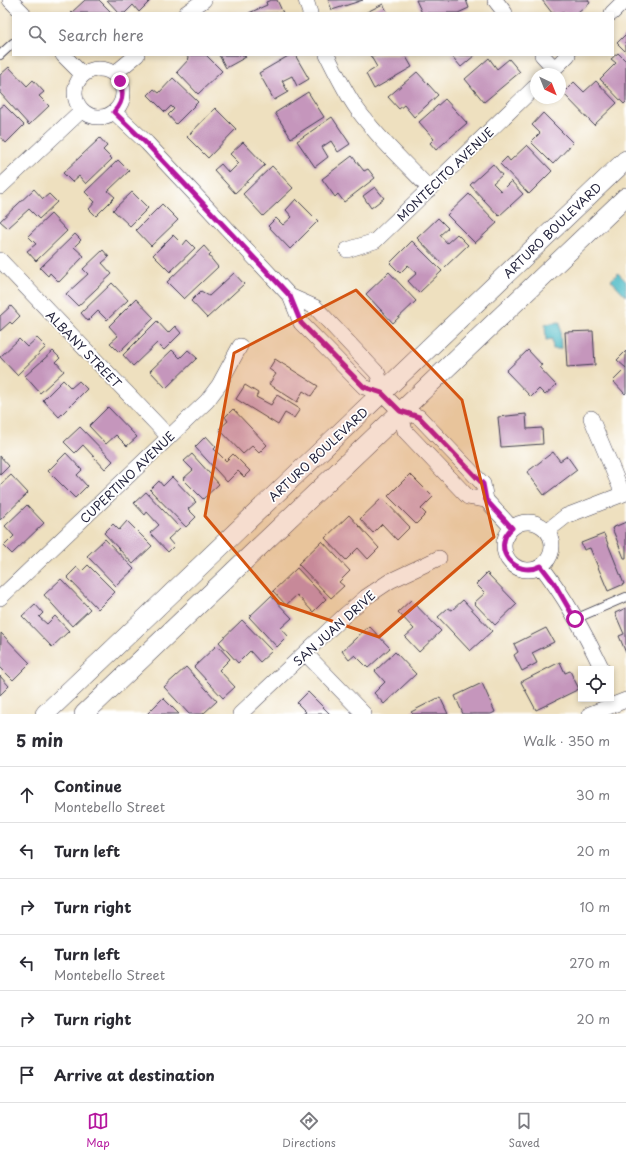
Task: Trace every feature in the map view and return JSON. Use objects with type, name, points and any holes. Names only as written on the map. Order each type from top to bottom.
[{"type":"street","points":[[10,0],[22,12]]},
{"type":"street","points":[[187,12],[204,0]]},
{"type":"street","points":[[306,0],[310,12]]},
{"type":"street","points":[[495,0],[504,12]]},
{"type":"street","points":[[613,12],[625,0]]},
{"type":"street","points":[[64,56],[83,76]]},
{"type":"street","points":[[114,74],[136,56]]},
{"type":"street","points":[[327,56],[336,74],[357,108],[373,129],[430,189]]},
{"type":"street","points":[[543,56],[549,68]]},
{"type":"street","points":[[554,68],[567,56]]},
{"type":"street","points":[[101,69],[107,70],[114,74],[120,81],[123,93],[121,103],[114,112],[103,117],[96,117],[87,114],[77,104],[75,91],[76,85],[89,71],[101,69]]},
{"type":"street","name":"MONTECITO AVENUE","points":[[347,250],[375,241],[530,92]]},
{"type":"street","points":[[0,187],[82,110]]},
{"type":"street","points":[[114,112],[147,144],[290,296],[301,323],[364,387],[382,393],[400,411],[419,417],[483,484],[486,500],[512,528]]},
{"type":"street","name":"ARTURO BOULEVARD","points":[[45,714],[626,160]]},
{"type":"street","name":"ARTURO BOULEVARD","points":[[84,714],[626,197]]},
{"type":"street","name":"ALBANY STREET","points":[[0,260],[169,437]]},
{"type":"street","points":[[290,296],[315,307],[378,374],[382,393]]},
{"type":"street","name":"CUPERTINO AVENUE","points":[[2,592],[207,401],[219,385],[240,346]]},
{"type":"street","points":[[400,411],[405,431],[436,464],[468,497],[486,500]]},
{"type":"street","points":[[547,531],[566,516],[625,493],[590,418]]},
{"type":"street","points":[[530,522],[540,524],[547,531],[551,540],[551,551],[547,561],[541,566],[532,570],[525,570],[516,567],[506,557],[504,544],[505,537],[512,528],[518,524],[530,522]]},
{"type":"street","name":"SAN JUAN DRIVE","points":[[240,714],[366,597],[390,581],[439,558]]},
{"type":"street","points":[[541,566],[554,583],[600,666]]},
{"type":"street","points":[[305,653],[364,714]]},
{"type":"street","points":[[590,714],[618,703]]},
{"type":"lane","points":[[0,55],[12,44]]},
{"type":"lane","points":[[575,619],[626,597]]},
{"type":"highlighted area","points":[[356,290],[462,400],[494,537],[379,637],[279,603],[205,516],[234,353]]},
{"type":"water","points":[[618,273],[626,281],[626,296],[611,280]]},
{"type":"water","points":[[560,322],[561,349],[553,349],[552,339],[546,340],[545,324]]},
{"type":"building","points":[[85,0],[99,0],[111,12],[72,12]]},
{"type":"building","points":[[107,0],[151,0],[139,12],[133,5],[126,12],[118,12]]},
{"type":"building","points":[[277,0],[283,12],[251,12],[267,5],[266,2]]},
{"type":"building","points":[[328,0],[363,0],[332,10]]},
{"type":"building","points":[[416,0],[466,0],[469,8],[460,12],[422,12]]},
{"type":"building","points":[[542,0],[588,0],[590,3],[579,12],[551,12]]},
{"type":"building","points":[[383,4],[387,12],[367,12]]},
{"type":"building","points":[[626,34],[626,52],[617,43]]},
{"type":"building","points":[[618,53],[626,61],[626,102],[624,104],[600,79],[616,63],[611,59]]},
{"type":"building","points":[[187,56],[207,56],[222,71],[198,94],[177,72],[189,59]]},
{"type":"building","points":[[220,56],[246,57],[226,68]]},
{"type":"building","points":[[288,56],[296,56],[309,79],[297,86],[292,76],[282,81],[288,92],[274,100],[259,73]]},
{"type":"building","points":[[371,56],[406,56],[412,67],[374,89],[366,74],[377,67]]},
{"type":"building","points":[[452,56],[474,56],[461,67]]},
{"type":"building","points":[[489,58],[497,69],[509,59],[520,72],[484,102],[465,79]]},
{"type":"building","points":[[9,67],[27,86],[33,80],[44,92],[39,96],[49,106],[29,125],[0,93],[0,75]]},
{"type":"building","points":[[417,72],[438,95],[414,117],[404,105],[399,109],[388,97]]},
{"type":"building","points":[[173,78],[198,102],[176,124],[168,115],[174,109],[171,106],[165,112],[148,95],[154,89],[159,93]]},
{"type":"building","points":[[596,81],[617,103],[594,125],[566,96],[566,90],[574,82],[584,92]]},
{"type":"building","points":[[308,92],[324,117],[291,138],[275,113]]},
{"type":"building","points":[[445,99],[467,123],[436,150],[430,143],[434,139],[419,122]]},
{"type":"building","points":[[4,105],[24,125],[6,143],[0,136],[0,108]]},
{"type":"building","points":[[215,108],[236,129],[208,158],[187,137]]},
{"type":"building","points":[[543,113],[573,143],[553,164],[531,142],[540,133],[532,125]]},
{"type":"building","points":[[332,117],[350,144],[338,152],[331,141],[322,147],[328,157],[315,167],[297,141]]},
{"type":"building","points":[[100,138],[107,146],[103,150],[112,159],[86,184],[79,176],[72,182],[63,173]]},
{"type":"building","points":[[243,142],[265,165],[235,193],[214,170],[221,164],[229,173],[239,163],[230,154]]},
{"type":"building","points":[[527,145],[552,171],[529,194],[500,164],[507,157],[510,161]]},
{"type":"building","points":[[352,156],[364,171],[368,169],[375,178],[344,202],[338,194],[335,197],[322,179]]},
{"type":"building","points":[[118,160],[129,171],[108,191],[115,197],[96,216],[89,209],[95,202],[85,192]]},
{"type":"building","points":[[493,164],[502,175],[493,183],[501,191],[511,181],[523,194],[499,216],[470,185]]},
{"type":"building","points":[[272,166],[293,188],[263,216],[243,194]]},
{"type":"building","points":[[375,187],[384,198],[371,208],[363,196]]},
{"type":"building","points":[[34,189],[43,199],[49,194],[57,202],[39,219],[29,209],[8,228],[0,221]]},
{"type":"building","points":[[132,192],[148,208],[130,226],[113,210]]},
{"type":"building","points":[[469,194],[497,223],[475,243],[447,215]]},
{"type":"building","points":[[296,199],[318,221],[290,249],[268,226],[276,218],[283,225],[292,217],[286,210]]},
{"type":"building","points":[[162,204],[178,220],[151,246],[136,230]]},
{"type":"building","points":[[51,214],[67,231],[36,261],[27,251],[36,244],[28,236]]},
{"type":"building","points":[[438,218],[448,228],[440,235],[447,243],[457,234],[468,245],[445,267],[417,238]]},
{"type":"building","points":[[75,234],[81,240],[74,247],[84,256],[59,282],[50,273],[48,276],[40,268]]},
{"type":"building","points":[[173,235],[183,245],[187,240],[195,248],[170,272],[153,255]]},
{"type":"building","points":[[412,241],[442,271],[419,293],[408,281],[417,273],[408,265],[400,273],[390,263]]},
{"type":"building","points":[[204,246],[211,254],[209,256],[218,267],[184,299],[167,282]]},
{"type":"building","points":[[103,250],[109,257],[102,263],[112,274],[78,306],[66,294],[88,274],[83,269]]},
{"type":"building","points":[[389,272],[416,301],[393,323],[366,294]]},
{"type":"building","points":[[234,273],[244,284],[207,318],[191,301],[201,291],[209,296]]},
{"type":"building","points":[[112,283],[128,300],[107,320],[98,311],[88,321],[81,313]]},
{"type":"building","points":[[136,299],[154,318],[119,352],[110,343],[118,336],[109,326]]},
{"type":"building","points":[[11,306],[20,316],[12,324],[10,322],[0,331],[0,316]]},
{"type":"building","points":[[157,321],[168,333],[175,326],[181,333],[164,350],[157,343],[133,366],[123,355]]},
{"type":"building","points":[[593,331],[595,365],[567,367],[565,332]]},
{"type":"building","points":[[37,338],[46,347],[17,375],[0,357],[19,339],[27,347]]},
{"type":"building","points":[[172,350],[180,358],[188,350],[197,358],[166,388],[150,371]]},
{"type":"building","points":[[528,350],[542,365],[539,367],[556,385],[545,395],[539,389],[531,397],[506,371]]},
{"type":"building","points":[[53,351],[60,358],[56,362],[64,371],[40,393],[25,376]]},
{"type":"building","points":[[626,351],[626,368],[617,360]]},
{"type":"building","points":[[275,359],[318,386],[311,396],[303,391],[297,402],[269,384],[276,374],[269,369]]},
{"type":"building","points":[[626,368],[626,393],[625,394],[613,381]]},
{"type":"building","points":[[63,380],[71,388],[79,381],[87,389],[59,417],[43,400]]},
{"type":"building","points":[[245,385],[258,393],[256,397],[271,405],[277,395],[300,409],[294,418],[285,413],[278,425],[236,399]]},
{"type":"building","points":[[108,407],[137,437],[127,446],[116,435],[106,444],[89,426]]},
{"type":"building","points":[[233,409],[267,445],[259,453],[252,446],[243,454],[219,429],[228,421],[225,417]]},
{"type":"building","points":[[526,414],[527,429],[542,428],[543,444],[501,447],[498,417]]},
{"type":"building","points":[[80,427],[113,461],[105,469],[83,445],[75,453],[64,442]]},
{"type":"building","points":[[206,436],[216,447],[214,449],[226,461],[233,454],[250,471],[244,477],[238,471],[227,482],[195,447]]},
{"type":"building","points":[[553,452],[560,461],[567,456],[577,470],[544,495],[527,472]]},
{"type":"building","points":[[66,453],[82,470],[77,475],[87,486],[75,498],[48,471]]},
{"type":"building","points":[[192,454],[219,484],[203,499],[183,479],[193,470],[184,461]]},
{"type":"building","points":[[0,456],[9,466],[0,475]]},
{"type":"building","points":[[410,474],[433,497],[421,509],[426,514],[416,524],[388,496]]},
{"type":"building","points":[[11,475],[28,493],[0,520],[0,485]]},
{"type":"building","points":[[172,477],[196,502],[188,509],[196,517],[186,527],[150,490],[159,481],[163,486]]},
{"type":"building","points":[[146,492],[180,528],[168,539],[174,546],[168,552],[150,533],[159,525],[147,512],[145,515],[134,503]]},
{"type":"building","points":[[382,498],[410,527],[397,540],[382,524],[373,533],[360,519]]},
{"type":"building","points":[[27,505],[44,523],[12,554],[4,546],[14,536],[5,526]]},
{"type":"building","points":[[349,515],[379,548],[368,559],[358,548],[346,560],[325,538]]},
{"type":"building","points":[[127,521],[152,546],[133,564],[104,533],[113,524],[119,530]]},
{"type":"building","points":[[626,522],[626,558],[624,558],[612,528]]},
{"type":"building","points":[[604,534],[624,584],[608,591],[590,548],[584,550],[581,543]]},
{"type":"building","points":[[105,539],[134,569],[116,586],[87,556]]},
{"type":"building","points":[[322,541],[350,571],[339,582],[344,586],[331,598],[298,564]]},
{"type":"building","points":[[88,565],[115,592],[98,609],[67,577],[77,567],[81,572]]},
{"type":"building","points":[[297,568],[326,599],[313,612],[297,595],[286,605],[273,591]]},
{"type":"building","points":[[487,573],[517,604],[495,625],[474,603],[485,593],[476,584]]},
{"type":"building","points":[[61,579],[90,609],[72,626],[44,595]]},
{"type":"building","points":[[271,596],[292,618],[281,628],[288,636],[277,647],[249,617]]},
{"type":"building","points":[[411,600],[441,631],[419,652],[405,637],[414,629],[398,612]]},
{"type":"building","points":[[463,600],[492,631],[470,651],[438,617],[448,608],[452,610]]},
{"type":"building","points":[[35,604],[43,613],[39,617],[47,624],[55,616],[69,631],[52,647],[22,616]]},
{"type":"building","points":[[626,608],[626,653],[619,636],[624,634],[615,613]]},
{"type":"building","points":[[242,620],[272,651],[260,662],[250,651],[238,663],[219,642]]},
{"type":"building","points":[[369,626],[390,648],[368,668],[355,655],[349,660],[342,651]]},
{"type":"building","points":[[546,628],[554,642],[532,653],[537,663],[522,671],[514,655],[518,652],[514,644]]},
{"type":"building","points":[[1,633],[30,663],[13,680],[0,667]]},
{"type":"building","points":[[217,645],[230,659],[219,670],[235,687],[223,698],[194,667]]},
{"type":"building","points":[[395,652],[416,674],[384,704],[374,693],[385,682],[375,671]]},
{"type":"building","points":[[560,662],[565,673],[570,671],[578,689],[536,710],[521,682]]},
{"type":"building","points":[[186,667],[217,701],[203,714],[189,714],[164,687]]},
{"type":"building","points":[[0,676],[9,686],[0,695]]},
{"type":"building","points":[[482,683],[495,712],[491,714],[463,714],[455,696]]},
{"type":"building","points":[[308,692],[330,714],[303,714],[306,712],[297,703]]},
{"type":"building","points":[[440,697],[448,714],[413,714],[411,712]]},
{"type":"building","points":[[163,698],[179,714],[147,714]]},
{"type":"route","points":[[120,81],[123,93],[121,103],[114,112],[147,144],[290,296],[301,323],[364,387],[382,393],[400,411],[419,417],[483,484],[486,500],[512,528],[505,537],[504,551],[506,557],[516,567],[525,570],[532,570],[541,566],[554,583],[570,608],[575,619]]}]
